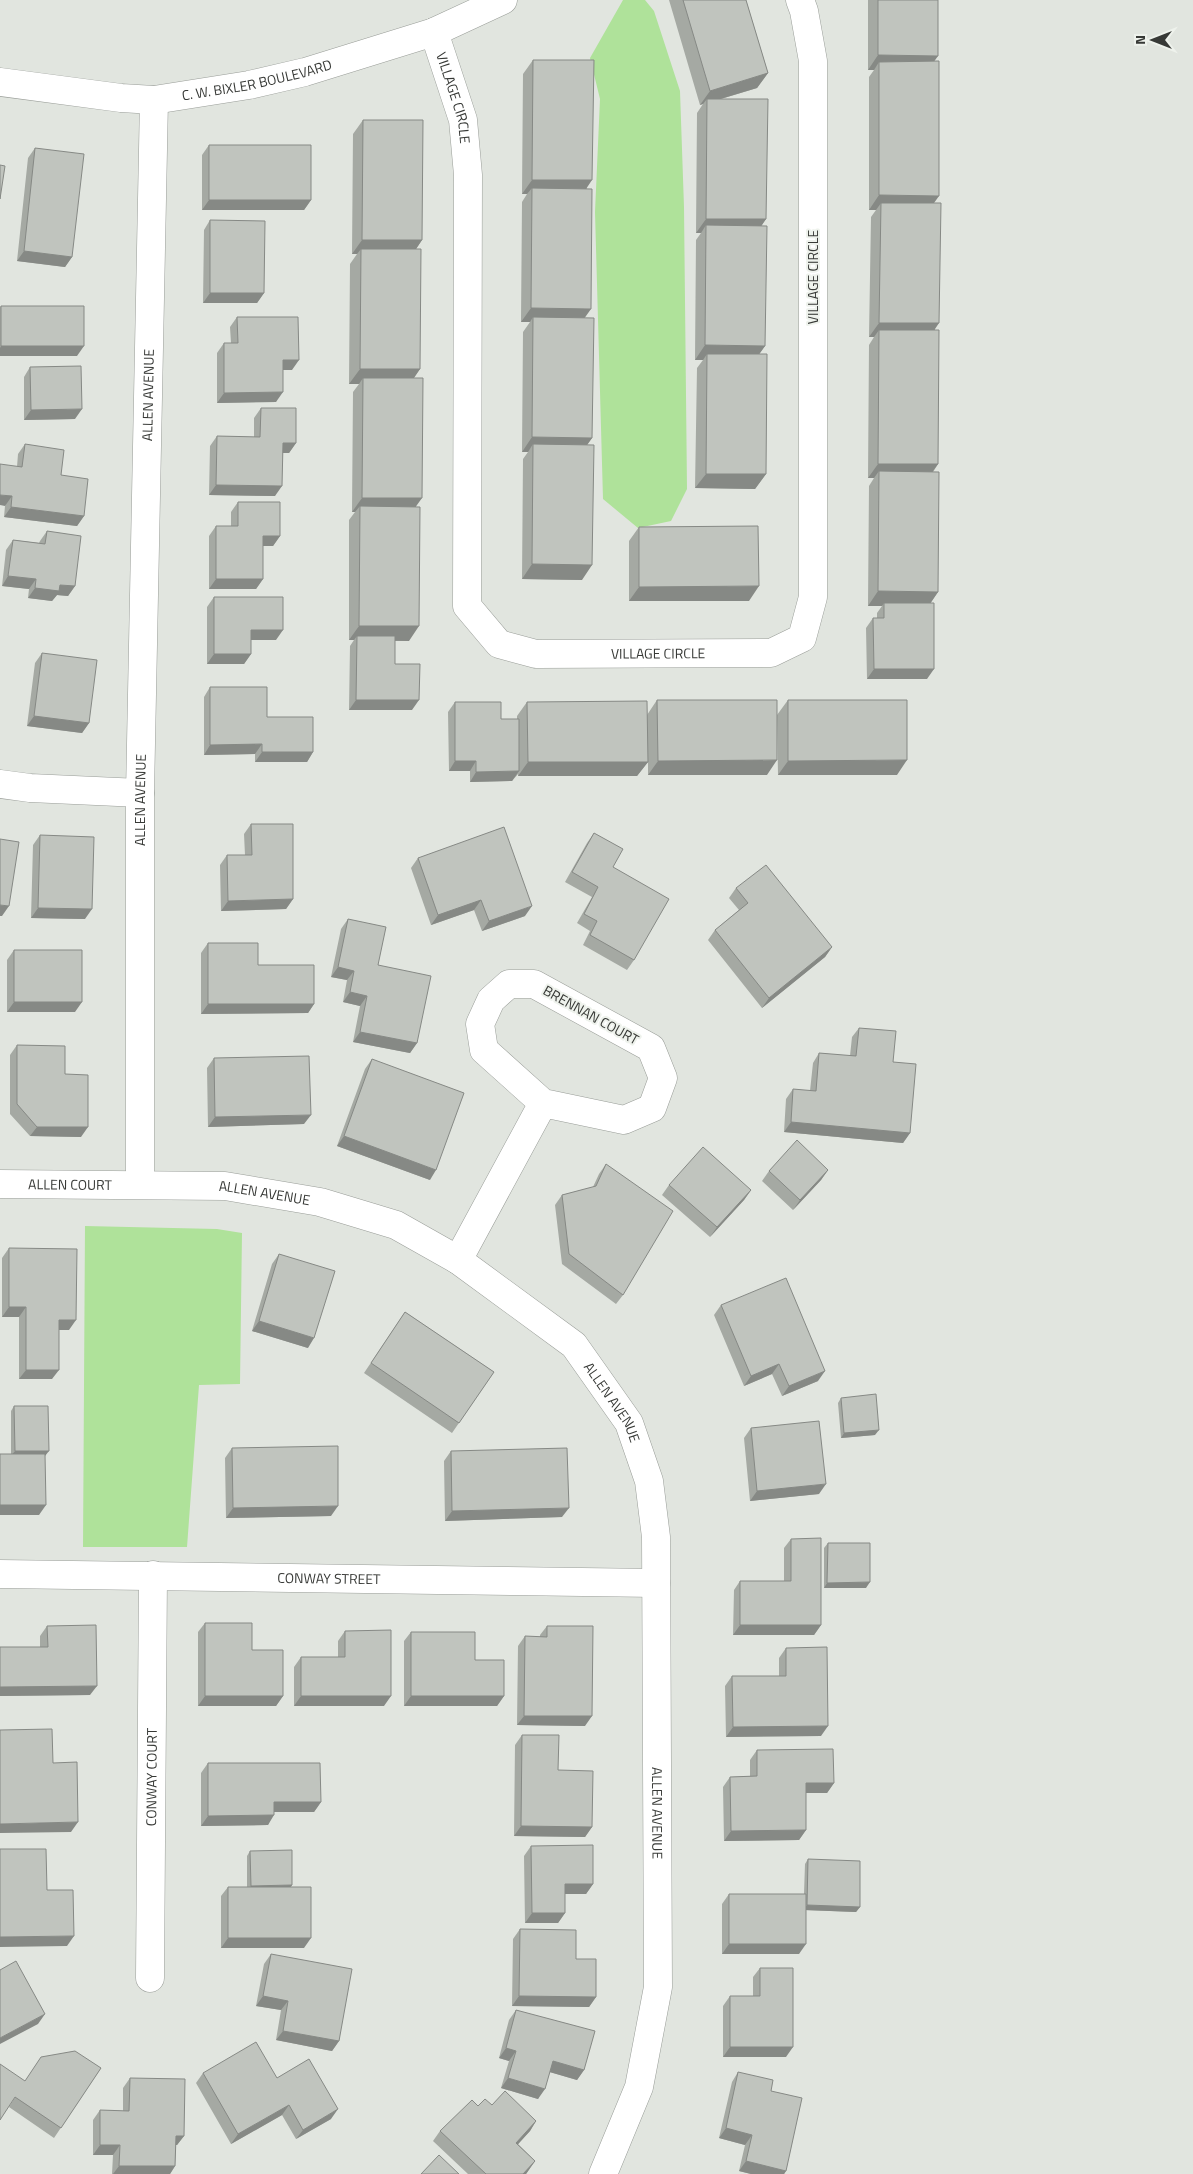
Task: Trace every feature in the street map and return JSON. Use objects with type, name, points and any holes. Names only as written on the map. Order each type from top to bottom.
[{"type":"street","name":"C. W. BIXLER BOULEVARD","points":[[0,82],[121,98],[154,100],[250,85],[305,72],[434,32],[503,0]]},
{"type":"street","name":"VILLAGE CIRCLE","points":[[434,32],[463,120],[468,175],[467,606],[499,644],[536,654],[771,653],[802,638],[813,597],[813,61],[804,11],[800,0]]},
{"type":"street","name":"ALLEN AVENUE","points":[[154,100],[140,793],[140,1184],[225,1186],[320,1202],[396,1225],[458,1260],[574,1344],[629,1422],[649,1481],[656,1537],[658,1987],[639,2087],[602,2174]]},
{"type":"street","points":[[0,784],[30,788],[140,793]]},
{"type":"street","name":"BRENNAN COURT","points":[[509,984],[534,984],[651,1048],[663,1076],[652,1108],[624,1120],[543,1103],[484,1050],[480,1024],[490,1000],[509,984]]},
{"type":"street","points":[[458,1260],[543,1103]]},
{"type":"street","name":"ALLEN COURT","points":[[0,1184],[140,1184]]},
{"type":"street","name":"CONWAY STREET","points":[[0,1574],[656,1583]]},
{"type":"street","name":"CONWAY COURT","points":[[150,1978],[153,1575]]},
{"type":"green space","points":[[623,0],[645,0],[654,11],[680,91],[684,207],[687,489],[671,521],[638,528],[603,499],[595,212],[600,99],[590,58]]},
{"type":"green space","points":[[85,1226],[217,1229],[242,1233],[240,1384],[199,1385],[187,1547],[83,1547]]},
{"type":"building","points":[[683,0],[746,0],[768,73],[710,91]]},
{"type":"building","points":[[878,0],[938,0],[938,56],[878,55]]},
{"type":"building","points":[[533,60],[594,60],[592,180],[532,180]]},
{"type":"building","points":[[939,61],[939,196],[879,195],[879,62]]},
{"type":"building","points":[[707,99],[768,99],[766,219],[706,219]]},
{"type":"building","points":[[363,120],[423,120],[422,240],[362,240]]},
{"type":"building","points":[[209,145],[311,145],[311,200],[209,200]]},
{"type":"building","points":[[35,148],[84,154],[72,257],[24,251]]},
{"type":"building","points":[[0,165],[5,166],[0,199]]},
{"type":"building","points":[[532,188],[592,189],[591,309],[531,308]]},
{"type":"building","points":[[881,203],[941,203],[939,323],[879,323]]},
{"type":"building","points":[[210,220],[265,221],[264,293],[210,293]]},
{"type":"building","points":[[706,225],[767,226],[765,346],[705,345]]},
{"type":"building","points":[[361,249],[421,249],[420,369],[360,369]]},
{"type":"building","points":[[1,306],[84,306],[84,346],[1,346]]},
{"type":"building","points":[[237,317],[298,317],[299,360],[283,360],[283,392],[224,393],[224,343],[238,343]]},
{"type":"building","points":[[533,317],[594,318],[592,438],[532,437]]},
{"type":"building","points":[[879,330],[939,330],[938,464],[878,464]]},
{"type":"building","points":[[707,354],[767,354],[766,474],[706,474]]},
{"type":"building","points":[[81,366],[82,409],[31,410],[30,367]]},
{"type":"building","points":[[363,378],[423,378],[422,498],[362,498]]},
{"type":"building","points":[[261,408],[296,408],[296,443],[283,443],[282,486],[216,485],[217,436],[260,437]]},
{"type":"building","points":[[25,444],[64,450],[61,475],[88,479],[84,516],[11,507],[12,496],[0,495],[0,464],[22,467]]},
{"type":"building","points":[[533,444],[594,445],[592,565],[532,564]]},
{"type":"building","points":[[879,471],[939,472],[938,592],[878,591]]},
{"type":"building","points":[[238,502],[280,502],[280,536],[263,536],[263,579],[216,579],[216,526],[238,526]]},
{"type":"building","points":[[360,506],[420,507],[419,626],[359,626]]},
{"type":"building","points":[[758,526],[759,586],[639,587],[639,527]]},
{"type":"building","points":[[47,531],[81,536],[75,586],[60,585],[59,591],[35,588],[36,579],[8,576],[13,540],[45,544]]},
{"type":"building","points":[[214,597],[283,597],[283,630],[251,630],[251,654],[214,654]]},
{"type":"building","points":[[884,603],[934,603],[934,669],[874,669],[873,618],[884,618]]},
{"type":"building","points":[[357,636],[395,636],[395,664],[420,664],[419,700],[356,700]]},
{"type":"building","points":[[42,653],[97,660],[89,723],[34,716]]},
{"type":"building","points":[[210,687],[267,687],[267,717],[313,717],[313,752],[262,752],[262,744],[210,745]]},
{"type":"building","points":[[657,700],[777,700],[777,760],[658,761]]},
{"type":"building","points":[[788,700],[907,700],[907,760],[788,761]]},
{"type":"building","points":[[647,701],[648,762],[528,762],[527,702]]},
{"type":"building","points":[[455,702],[501,702],[501,719],[519,719],[519,771],[476,772],[476,761],[455,761]]},
{"type":"building","points":[[251,824],[293,824],[293,899],[228,901],[227,855],[252,855]]},
{"type":"building","points":[[504,827],[532,906],[489,921],[481,900],[438,915],[418,858]]},
{"type":"building","points":[[594,833],[623,849],[613,867],[669,899],[634,960],[590,935],[597,921],[584,914],[598,887],[572,872]]},
{"type":"building","points":[[40,835],[94,837],[92,909],[38,908]]},
{"type":"building","points":[[0,839],[19,842],[9,906],[0,905]]},
{"type":"building","points":[[766,865],[832,947],[769,998],[715,930],[748,903],[736,888]]},
{"type":"building","points":[[348,919],[386,927],[378,965],[431,976],[417,1043],[360,1032],[367,996],[350,992],[354,971],[338,967]]},
{"type":"building","points":[[208,943],[258,943],[258,965],[314,965],[314,1004],[208,1004]]},
{"type":"building","points":[[14,950],[82,950],[82,1002],[14,1002]]},
{"type":"building","points":[[859,1028],[896,1031],[893,1062],[916,1064],[910,1133],[791,1122],[793,1089],[816,1091],[819,1053],[856,1056]]},
{"type":"building","points":[[17,1045],[65,1046],[65,1074],[88,1075],[88,1127],[37,1127],[17,1104]]},
{"type":"building","points":[[309,1056],[311,1115],[215,1117],[214,1058]]},
{"type":"building","points":[[372,1059],[464,1093],[436,1170],[344,1136]]},
{"type":"building","points":[[797,1140],[828,1170],[800,1200],[769,1171]]},
{"type":"building","points":[[703,1147],[751,1190],[717,1227],[669,1185]]},
{"type":"building","points":[[606,1164],[673,1211],[623,1295],[569,1254],[562,1195],[596,1186]]},
{"type":"building","points":[[9,1248],[77,1249],[76,1320],[59,1320],[59,1370],[26,1370],[26,1307],[9,1307]]},
{"type":"building","points":[[279,1254],[335,1271],[314,1338],[259,1321]]},
{"type":"building","points":[[786,1278],[825,1371],[789,1386],[779,1364],[751,1376],[721,1305]]},
{"type":"building","points":[[405,1312],[494,1372],[459,1423],[371,1363]]},
{"type":"building","points":[[876,1394],[879,1430],[844,1433],[841,1398]]},
{"type":"building","points":[[14,1406],[48,1406],[49,1451],[15,1451]]},
{"type":"building","points":[[819,1421],[826,1484],[757,1491],[751,1428]]},
{"type":"building","points":[[338,1446],[338,1506],[233,1508],[232,1448]]},
{"type":"building","points":[[567,1448],[569,1508],[452,1511],[451,1451]]},
{"type":"building","points":[[0,1454],[45,1454],[46,1505],[0,1505]]},
{"type":"building","points":[[821,1538],[821,1625],[740,1625],[740,1581],[791,1581],[791,1539]]},
{"type":"building","points":[[828,1543],[870,1543],[870,1582],[827,1583]]},
{"type":"building","points":[[205,1623],[252,1623],[252,1650],[283,1650],[283,1696],[205,1696]]},
{"type":"building","points":[[96,1625],[97,1686],[0,1687],[0,1647],[48,1647],[47,1626]]},
{"type":"building","points":[[547,1626],[593,1626],[592,1716],[524,1716],[525,1636],[547,1637]]},
{"type":"building","points":[[391,1630],[391,1696],[301,1696],[301,1657],[345,1657],[345,1631]]},
{"type":"building","points":[[411,1632],[475,1632],[475,1660],[504,1660],[504,1696],[411,1696]]},
{"type":"building","points":[[827,1647],[828,1726],[733,1727],[732,1676],[786,1676],[786,1648]]},
{"type":"building","points":[[52,1729],[53,1763],[77,1762],[78,1822],[0,1824],[0,1730]]},
{"type":"building","points":[[522,1735],[559,1735],[558,1770],[593,1771],[592,1827],[521,1826]]},
{"type":"building","points":[[833,1749],[834,1783],[806,1783],[806,1830],[731,1831],[730,1777],[757,1776],[757,1750]]},
{"type":"building","points":[[208,1763],[320,1763],[321,1802],[274,1802],[274,1815],[208,1816]]},
{"type":"building","points":[[593,1845],[593,1884],[565,1884],[565,1913],[532,1913],[531,1846]]},
{"type":"building","points":[[0,1849],[46,1849],[47,1890],[73,1890],[74,1936],[0,1937]]},
{"type":"building","points":[[292,1850],[292,1885],[251,1886],[250,1851]]},
{"type":"building","points":[[808,1859],[860,1861],[860,1907],[807,1905]]},
{"type":"building","points":[[228,1887],[311,1887],[311,1938],[228,1938]]},
{"type":"building","points":[[729,1894],[806,1894],[806,1944],[729,1944]]},
{"type":"building","points":[[520,1929],[576,1930],[576,1959],[596,1959],[596,1997],[519,1996]]},
{"type":"building","points":[[271,1954],[352,1969],[339,2041],[283,2031],[288,2001],[263,1996]]},
{"type":"building","points":[[16,1961],[45,2014],[0,2038],[0,1970]]},
{"type":"building","points":[[760,1968],[793,1968],[793,2047],[730,2047],[730,1996],[760,1996]]},
{"type":"building","points":[[516,2010],[595,2031],[584,2070],[553,2061],[545,2089],[508,2078],[516,2051],[506,2048]]},
{"type":"building","points":[[256,2042],[277,2078],[309,2059],[338,2109],[303,2130],[289,2105],[238,2134],[203,2073]]},
{"type":"building","points":[[75,2051],[101,2068],[61,2128],[15,2097],[0,2120],[0,2064],[25,2081],[41,2057]]},
{"type":"building","points":[[738,2072],[773,2080],[771,2091],[802,2098],[786,2171],[746,2161],[752,2135],[726,2128]]},
{"type":"building","points":[[130,2078],[185,2079],[184,2136],[176,2136],[175,2166],[119,2166],[120,2145],[100,2145],[100,2110],[129,2111]]},
{"type":"building","points":[[505,2091],[536,2121],[516,2143],[535,2161],[523,2174],[486,2174],[440,2131],[472,2100],[478,2106],[485,2099],[492,2105]]},
{"type":"building","points":[[439,2155],[459,2174],[421,2174]]}]
